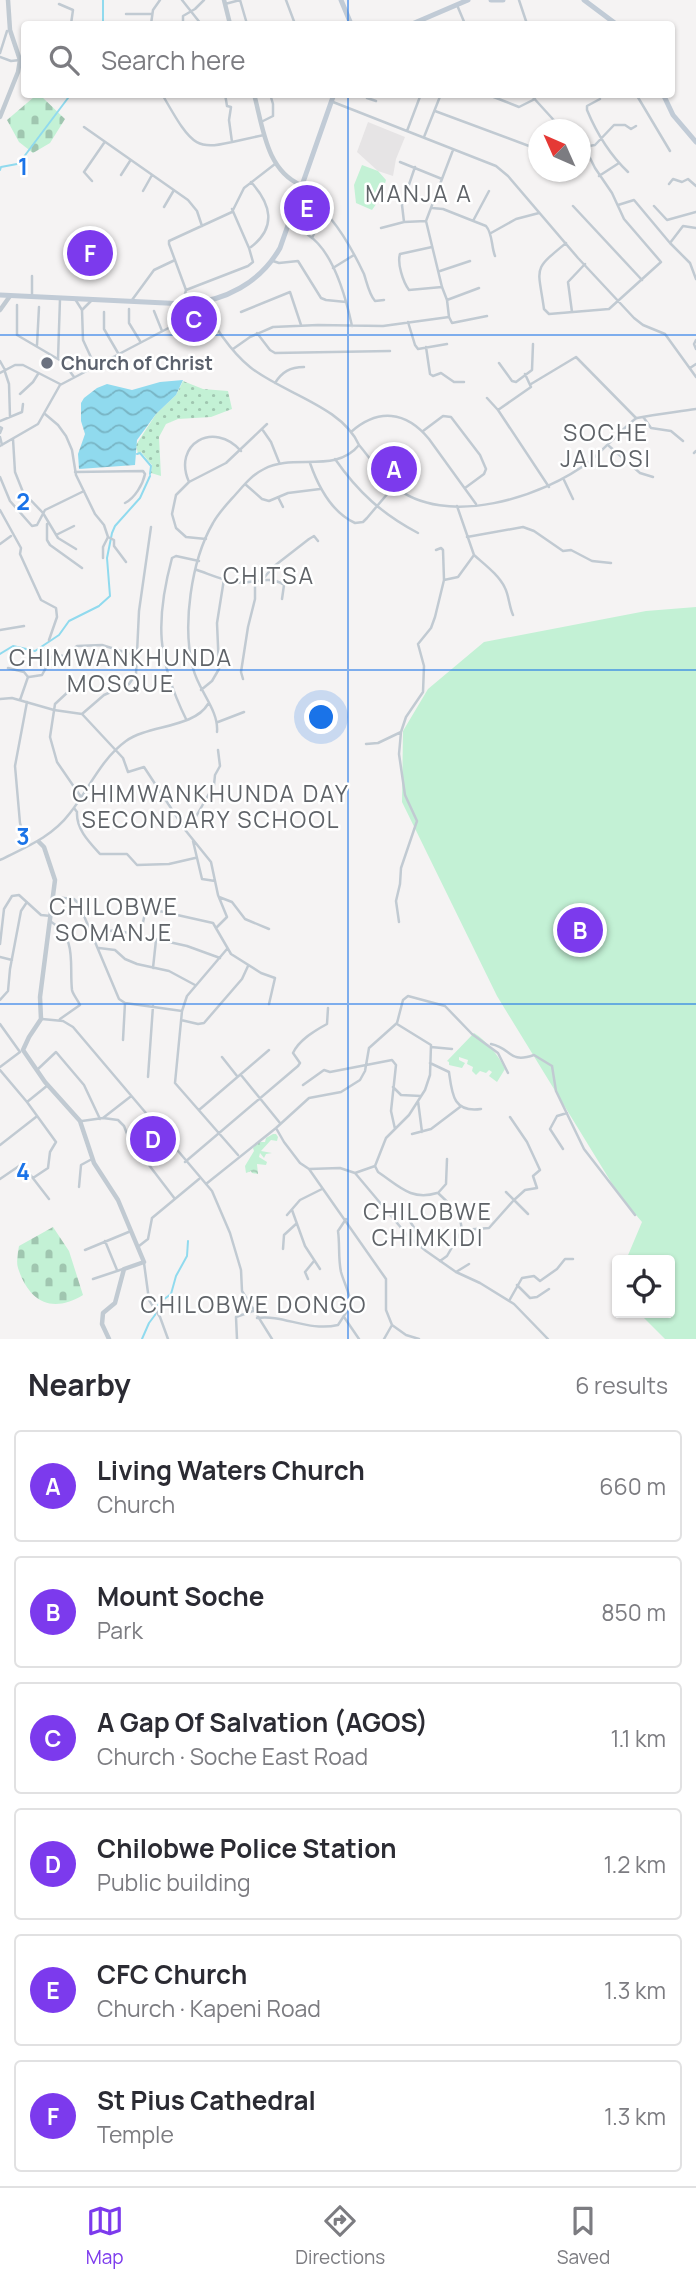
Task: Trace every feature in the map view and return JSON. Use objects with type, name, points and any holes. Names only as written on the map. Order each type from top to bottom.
[{"type":"main road","points":[[341,0],[350,21]]},
{"type":"main road","points":[[419,21],[468,0]]},
{"type":"main road","points":[[491,0],[503,0]]},
{"type":"main road","points":[[584,0],[612,21]]},
{"type":"main road","points":[[0,295],[185,304],[201,303],[244,286],[272,261],[287,229],[332,98]]},
{"type":"main road","points":[[665,98],[673,115],[696,142]]},
{"type":"street","points":[[0,117],[20,60],[9,31],[8,0]]},
{"type":"street","points":[[151,21],[160,0]]},
{"type":"street","points":[[182,0],[198,21]]},
{"type":"street","points":[[183,21],[183,16],[204,0]]},
{"type":"street","points":[[229,21],[224,2],[240,0],[246,21]]},
{"type":"street","points":[[286,0],[294,21]]},
{"type":"street","points":[[519,0],[526,21]]},
{"type":"street","points":[[58,4],[73,10],[71,21]]},
{"type":"street","points":[[457,4],[465,21]]},
{"type":"street","points":[[126,14],[152,14]]},
{"type":"street","points":[[0,31],[9,31]]},
{"type":"street","points":[[9,31],[0,55],[11,61],[20,60]]},
{"type":"street","points":[[164,98],[186,134],[195,143],[209,146],[264,135]]},
{"type":"street","points":[[226,98],[228,106],[231,107],[229,120],[232,142]]},
{"type":"street","points":[[255,98],[264,135],[275,164],[286,177],[300,185]]},
{"type":"street","points":[[261,122],[273,116],[271,98]]},
{"type":"street","points":[[407,131],[419,98]]},
{"type":"street","points":[[424,137],[440,98]]},
{"type":"street","points":[[496,98],[519,107],[535,99],[553,119]]},
{"type":"street","points":[[638,98],[670,151]]},
{"type":"street","points":[[600,99],[586,108],[601,139],[628,172]]},
{"type":"street","points":[[330,101],[496,166],[642,324],[665,334],[696,377]]},
{"type":"street","points":[[435,111],[528,146]]},
{"type":"street","points":[[591,145],[601,139],[614,125],[625,125],[631,129],[636,125]]},
{"type":"street","points":[[84,127],[193,205],[202,226]]},
{"type":"street","points":[[92,181],[84,172],[104,143]]},
{"type":"street","points":[[453,150],[426,221],[452,323],[487,316]]},
{"type":"street","points":[[566,243],[542,264],[538,271],[546,312],[606,310],[642,281],[660,261],[626,223],[591,158]]},
{"type":"street","points":[[121,175],[130,161]]},
{"type":"street","points":[[400,162],[442,179]]},
{"type":"street","points":[[599,176],[619,163]]},
{"type":"street","points":[[0,427],[1,446],[36,426],[60,385],[181,320],[186,290],[169,241],[229,214],[242,191],[275,164]]},
{"type":"street","points":[[404,222],[401,205],[415,167]]},
{"type":"street","points":[[143,191],[152,175]]},
{"type":"street","points":[[669,184],[673,179],[682,182],[689,179],[696,186]]},
{"type":"street","points":[[249,248],[263,236],[268,214],[264,197],[251,182]]},
{"type":"street","points":[[164,206],[174,190]]},
{"type":"street","points":[[473,221],[489,191]]},
{"type":"street","points":[[618,205],[634,200],[690,263],[696,279]]},
{"type":"street","points":[[573,206],[642,281]]},
{"type":"street","points":[[654,206],[667,220],[696,212]]},
{"type":"street","points":[[317,207],[323,210],[327,219],[333,221],[355,255],[372,298],[375,301],[384,300]]},
{"type":"street","points":[[432,208],[486,226],[491,233],[491,247],[495,256]]},
{"type":"street","points":[[186,290],[251,264],[253,260],[249,248],[232,209]]},
{"type":"street","points":[[491,233],[516,219],[540,212]]},
{"type":"street","points":[[312,214],[318,226],[312,238]]},
{"type":"street","points":[[381,229],[404,222],[426,221]]},
{"type":"street","points":[[670,243],[684,226],[696,228]]},
{"type":"street","points":[[308,235],[333,268],[352,326]]},
{"type":"street","points":[[432,247],[400,254],[399,261],[409,290],[442,287]]},
{"type":"street","points":[[333,268],[355,255]]},
{"type":"street","points":[[132,300],[152,271],[175,260]]},
{"type":"street","points":[[272,261],[298,261],[321,298],[346,302]]},
{"type":"street","points":[[440,271],[470,261]]},
{"type":"street","points":[[572,312],[568,282],[585,264]]},
{"type":"street","points":[[32,276],[32,297]]},
{"type":"street","points":[[447,300],[480,288]]},
{"type":"street","points":[[241,312],[290,292],[301,325]]},
{"type":"street","points":[[0,310],[10,296]]},
{"type":"street","points":[[58,359],[60,299]]},
{"type":"street","points":[[75,299],[82,310],[82,337],[95,366]]},
{"type":"street","points":[[82,310],[93,299]]},
{"type":"street","points":[[201,303],[233,349],[249,366],[340,421],[394,486],[432,503],[457,506],[513,499],[549,487],[578,470],[609,446],[636,418]]},
{"type":"street","points":[[17,305],[17,334],[69,367],[74,377]]},
{"type":"street","points":[[37,347],[39,307]]},
{"type":"street","points":[[129,309],[130,323],[140,342]]},
{"type":"street","points":[[104,312],[104,329],[118,354]]},
{"type":"street","points":[[154,312],[162,331]]},
{"type":"street","points":[[233,349],[257,333],[273,327],[383,326],[449,317]]},
{"type":"street","points":[[408,321],[418,349],[447,344]]},
{"type":"street","points":[[257,333],[275,353],[390,351]]},
{"type":"street","points":[[696,340],[696,349]]},
{"type":"street","points":[[499,363],[514,382],[533,368],[533,344]]},
{"type":"street","points":[[426,347],[430,373],[433,376],[442,373],[454,382],[464,382]]},
{"type":"street","points":[[498,410],[531,384],[576,357],[636,418],[696,410]]},
{"type":"street","points":[[0,361],[8,381],[10,417]]},
{"type":"street","points":[[3,371],[18,363],[60,385]]},
{"type":"street","points":[[690,368],[696,364]]},
{"type":"street","points":[[275,383],[282,373],[304,367]]},
{"type":"street","points":[[20,394],[38,373]]},
{"type":"street","points":[[525,374],[531,384]]},
{"type":"street","points":[[487,398],[498,410],[549,487]]},
{"type":"street","points":[[0,421],[22,412],[23,404]]},
{"type":"street","points":[[45,413],[66,436],[72,450],[75,472],[95,514],[104,525],[108,537],[103,547],[103,558]]},
{"type":"street","points":[[351,432],[373,417],[389,415],[407,421],[423,431],[476,504]]},
{"type":"street","points":[[423,431],[443,416],[451,417],[458,424],[486,469],[484,474],[465,489]]},
{"type":"street","points":[[644,418],[651,428],[671,431],[683,441]]},
{"type":"street","points":[[206,539],[187,537],[179,531],[173,520],[174,499],[189,482],[226,463],[241,451],[267,424]]},
{"type":"street","points":[[262,429],[279,462]]},
{"type":"street","points":[[189,482],[184,471],[184,459],[189,449],[199,441],[210,436],[219,436],[231,440],[241,451]]},
{"type":"street","points":[[13,439],[17,477],[26,496],[43,513],[56,535],[76,549]]},
{"type":"street","points":[[217,732],[217,722],[191,662],[188,632],[188,600],[214,520],[256,474],[279,462],[321,463],[357,449],[359,445]]},
{"type":"street","points":[[609,446],[640,473],[653,477]]},
{"type":"street","points":[[335,459],[352,483],[377,508],[418,533]]},
{"type":"street","points":[[310,461],[320,489],[352,522],[363,522],[394,486]]},
{"type":"street","points":[[75,472],[143,471],[144,481],[130,501],[125,503]]},
{"type":"street","points":[[0,477],[10,500],[30,525],[37,525],[43,513],[84,491]]},
{"type":"street","points":[[564,479],[573,499]]},
{"type":"street","points":[[245,484],[262,499],[269,500],[293,491],[320,489]]},
{"type":"street","points":[[278,497],[283,507]]},
{"type":"street","points":[[457,506],[474,555],[495,574],[506,589],[513,615]]},
{"type":"street","points":[[0,510],[21,548],[20,554],[41,600],[56,608],[57,617],[49,640]]},
{"type":"street","points":[[47,520],[47,540],[50,545],[82,568]]},
{"type":"street","points":[[56,535],[74,526]]},
{"type":"street","points":[[82,715],[104,695],[129,684],[136,674],[141,594],[151,527]]},
{"type":"street","points":[[467,537],[523,527],[534,531],[563,551],[571,550],[592,561],[611,563]]},
{"type":"street","points":[[0,544],[12,535]]},
{"type":"street","points":[[263,579],[273,567],[309,539],[314,536],[318,541]]},
{"type":"street","points":[[108,537],[114,540],[114,546],[125,562]]},
{"type":"street","points":[[400,922],[396,901],[401,868],[417,821],[403,786],[399,754],[401,732],[406,717],[423,692],[424,666],[418,644],[433,623],[444,580],[443,550],[436,550]]},
{"type":"street","points":[[444,580],[458,577],[474,555]]},
{"type":"street","points":[[186,719],[167,674],[161,634],[162,613],[172,558],[176,556],[199,561]]},
{"type":"street","points":[[196,569],[239,582],[263,579],[284,584],[282,599]]},
{"type":"street","points":[[201,690],[212,681],[219,669],[217,622],[224,579]]},
{"type":"street","points":[[243,679],[241,672],[255,599],[255,581]]},
{"type":"street","points":[[0,630],[24,626]]},
{"type":"street","points":[[29,677],[42,675],[53,655],[65,656],[78,646],[103,645],[137,656]]},
{"type":"street","points":[[8,667],[24,672],[29,677]]},
{"type":"street","points":[[20,700],[29,677]]},
{"type":"street","points":[[81,797],[53,755],[50,737],[57,702],[84,677]]},
{"type":"street","points":[[0,699],[20,700],[82,715],[125,761],[129,772],[144,767],[211,862],[227,918],[217,927]]},
{"type":"street","points":[[27,702],[15,766],[20,823],[27,846]]},
{"type":"street","points":[[0,860],[39,842],[74,808],[116,751],[135,736],[186,719],[200,712],[208,704]]},
{"type":"street","points":[[217,722],[244,712]]},
{"type":"street","points":[[366,744],[378,743],[401,732]]},
{"type":"street","points":[[181,823],[194,820],[214,786],[215,775],[220,767],[218,750]]},
{"type":"street","points":[[74,808],[80,829],[100,854],[127,855],[137,865],[169,864],[195,858]]},
{"type":"street","points":[[193,840],[202,880],[215,881]]},
{"type":"street","points":[[33,1178],[48,1168],[51,1150],[57,1142],[0,1069],[22,1051],[41,1019],[40,996],[54,897],[54,872],[44,847],[39,842]]},
{"type":"street","points":[[0,944],[6,902],[15,895],[23,897],[66,934],[74,982],[72,991],[80,1005],[58,1020]]},
{"type":"street","points":[[54,897],[77,901],[119,999],[125,1003],[182,1011]]},
{"type":"street","points":[[219,897],[232,902],[245,919],[269,929]]},
{"type":"street","points":[[0,1000],[8,991],[21,911],[27,902]]},
{"type":"street","points":[[140,937],[146,908],[211,922],[217,927],[227,949],[248,966],[275,978],[269,1004]]},
{"type":"street","points":[[93,934],[109,930],[187,946],[220,958]]},
{"type":"street","points":[[153,968],[156,940]]},
{"type":"street","points":[[98,948],[111,949],[130,962],[169,971],[195,985]]},
{"type":"street","points":[[227,949],[187,996],[182,1011],[175,1083],[239,1156]]},
{"type":"street","points":[[0,957],[12,960]]},
{"type":"street","points":[[181,1020],[204,1023],[242,979],[248,966]]},
{"type":"street","points":[[206,1184],[311,1097],[329,1096],[363,1076],[369,1048],[397,1023],[403,1000],[411,996],[445,1006],[472,1034],[498,1053],[508,1073]]},
{"type":"street","points":[[123,1040],[125,1003]]},
{"type":"street","points":[[148,1077],[153,1006]]},
{"type":"street","points":[[185,1162],[300,1065],[293,1051],[308,1036],[327,1024],[328,1008]]},
{"type":"street","points":[[41,1019],[58,1020],[73,1027],[212,1191],[229,1227],[241,1270],[242,1289],[272,1339]]},
{"type":"street","points":[[355,1173],[375,1166],[385,1139],[409,1115],[430,1075],[430,1044],[397,1023]]},
{"type":"street","points":[[0,1024],[48,1086],[80,1121],[92,1158],[118,1200],[139,1246],[149,1298],[168,1339]]},
{"type":"street","points":[[487,1044],[499,1046],[511,1057],[518,1059],[534,1055],[552,1066],[556,1091],[585,1151],[635,1215]]},
{"type":"street","points":[[430,1047],[452,1049]]},
{"type":"street","points":[[199,1110],[269,1050]]},
{"type":"street","points":[[36,1070],[56,1052],[84,1086],[102,1118]]},
{"type":"street","points":[[222,1057],[280,1123]]},
{"type":"street","points":[[303,1085],[324,1070],[330,1072],[393,1061],[396,1069],[391,1116],[395,1129]]},
{"type":"street","points":[[430,1063],[449,1072],[453,1097],[460,1107],[469,1111],[481,1109]]},
{"type":"street","points":[[27,1102],[48,1086]]},
{"type":"street","points":[[393,1087],[401,1095],[421,1096]]},
{"type":"street","points":[[102,1118],[130,1097]]},
{"type":"street","points":[[418,1101],[422,1132]]},
{"type":"street","points":[[412,1134],[431,1129],[460,1107]]},
{"type":"street","points":[[563,1149],[550,1129],[557,1116],[568,1113]]},
{"type":"street","points":[[1,1142],[37,1116]]},
{"type":"street","points":[[462,1230],[489,1228],[525,1190],[537,1188],[533,1175],[540,1170],[527,1142],[510,1116]]},
{"type":"street","points":[[80,1121],[102,1118],[118,1120],[124,1126],[129,1139],[175,1199]]},
{"type":"street","points":[[276,1128],[297,1160],[309,1169],[346,1219],[386,1279],[386,1304],[392,1325],[405,1335],[419,1339]]},
{"type":"street","points":[[79,1187],[81,1165],[92,1158]]},
{"type":"street","points":[[375,1166],[378,1172],[422,1198],[438,1193],[446,1184],[447,1159]]},
{"type":"street","points":[[0,1179],[21,1164],[49,1199]]},
{"type":"street","points":[[309,1169],[340,1168],[355,1173],[408,1236],[440,1262],[509,1301],[548,1339]]},
{"type":"street","points":[[139,1246],[148,1239],[152,1218],[200,1178]]},
{"type":"street","points":[[286,1215],[300,1200],[322,1189]]},
{"type":"street","points":[[506,1192],[528,1214]]},
{"type":"street","points":[[438,1193],[459,1213],[462,1230],[440,1262]]},
{"type":"street","points":[[292,1210],[305,1247],[320,1269]]},
{"type":"street","points":[[257,1318],[271,1316],[297,1325],[336,1326],[351,1305],[342,1273],[338,1231],[346,1219]]},
{"type":"street","points":[[408,1236],[415,1229],[409,1220]]},
{"type":"street","points":[[283,1249],[284,1235],[296,1224]]},
{"type":"street","points":[[85,1250],[131,1231]]},
{"type":"street","points":[[104,1240],[120,1270],[115,1303],[104,1311],[102,1317],[102,1326],[109,1339]]},
{"type":"street","points":[[509,1301],[522,1278],[534,1276],[540,1281],[557,1269],[565,1259],[573,1259]]},
{"type":"street","points":[[307,1279],[305,1272],[314,1261]]},
{"type":"street","points":[[93,1279],[144,1262]]},
{"type":"street","points":[[456,1272],[469,1264]]},
{"type":"street","points":[[517,1285],[530,1298],[549,1289]]},
{"type":"street","points":[[237,1339],[236,1317],[253,1311]]},
{"type":"street","points":[[344,1317],[352,1333],[359,1339]]},
{"type":"street","points":[[384,1339],[392,1325]]},
{"type":"shaded area","points":[[368,122],[405,137],[396,159],[393,176],[378,171],[357,152]]},
{"type":"green space","points":[[33,98],[43,98],[65,119],[50,143],[33,153],[19,142],[7,120]]},
{"type":"green space","points":[[362,165],[378,171],[386,180],[381,197],[372,210],[356,203],[354,185]]},
{"type":"green space","points":[[183,381],[203,389],[228,391],[232,409],[211,417],[178,419],[166,424],[159,437],[161,476],[151,473],[152,465],[141,452],[138,454],[136,445],[156,414],[176,395]]},
{"type":"green space","points":[[696,607],[696,1339],[665,1339],[644,1318],[675,1318],[675,1255],[628,1255],[642,1222],[619,1195],[497,996],[402,802],[403,731],[428,689],[484,642],[646,611]]},
{"type":"green space","points":[[474,1033],[492,1049],[505,1069],[497,1082],[489,1076],[492,1072],[489,1070],[486,1073],[480,1071],[476,1075],[472,1071],[473,1067],[467,1064],[468,1060],[459,1057],[459,1060],[465,1063],[462,1068],[449,1065],[447,1061]]},
{"type":"green space","points":[[273,1134],[278,1137],[277,1141],[271,1140],[261,1151],[272,1153],[266,1154],[264,1158],[260,1153],[259,1157],[267,1162],[266,1165],[257,1164],[258,1174],[251,1171],[246,1173],[245,1166],[254,1151],[253,1148]]},
{"type":"green space","points":[[53,1227],[69,1251],[83,1295],[61,1304],[52,1304],[35,1296],[28,1289],[17,1266],[19,1246]]},
{"type":"water","points":[[183,380],[176,395],[156,414],[137,440],[135,465],[79,469],[78,454],[85,434],[81,421],[81,403],[84,398],[107,384],[132,390],[160,382]]},
{"type":"waterway","points":[[103,0],[103,21]]},
{"type":"waterway","points":[[20,162],[68,98]]},
{"type":"waterway","points":[[0,170],[1,167],[17,164]]},
{"type":"waterway","points":[[137,454],[140,453],[151,466],[150,474]]},
{"type":"waterway","points":[[100,605],[110,596],[107,558],[112,533],[140,498],[150,476]]},
{"type":"waterway","points":[[0,654],[13,646],[35,651],[59,635],[69,621],[99,606]]},
{"type":"waterway","points":[[142,1339],[159,1303],[171,1294],[176,1276],[187,1256],[188,1241]]},
{"type":"place","name":"CFC Church","points":[[307,208]]},
{"type":"place","name":"St Pius Cathedral","points":[[90,253]]},
{"type":"place","name":"A Gap Of Salvation (AGOS)","points":[[194,319]]},
{"type":"place","name":"Church of Christ","points":[[47,363]]},
{"type":"place","name":"Living Waters Church","points":[[394,469]]},
{"type":"place","name":"Mount Soche","points":[[580,930]]},
{"type":"place","name":"Chilobwe Police Station","points":[[153,1139]]},
{"type":"district","name":"MANJA A","points":[[419,194]]},
{"type":"district","name":"SOCHE JAILOSI","points":[[606,446]]},
{"type":"district","name":"CHITSA","points":[[269,576]]},
{"type":"district","name":"CHIMWANKHUNDA MOSQUE","points":[[121,671]]},
{"type":"district","name":"CHIMWANKHUNDA DAY SECONDARY SCHOOL","points":[[211,807]]},
{"type":"district","name":"CHILOBWE SOMANJE","points":[[114,920]]},
{"type":"district","name":"CHILOBWE CHIMKIDI","points":[[428,1225]]},
{"type":"district","name":"CHILOBWE DONGO","points":[[254,1305]]}]
